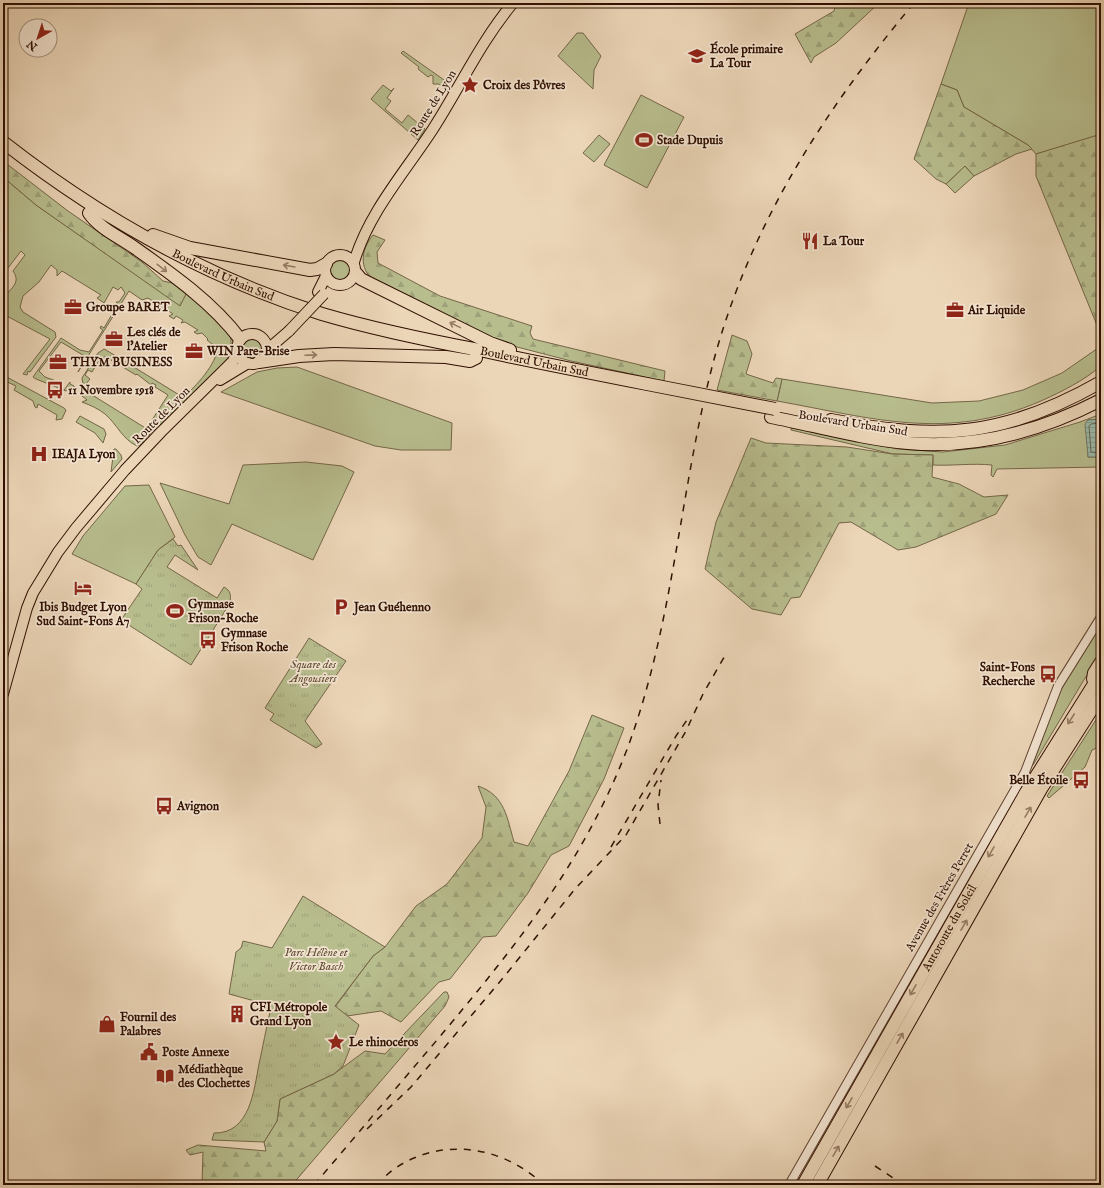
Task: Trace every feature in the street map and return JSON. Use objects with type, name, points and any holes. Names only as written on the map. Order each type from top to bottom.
[{"type":"highway","name":"Boulevard Urbain Sud","points":[[3,142],[51,178],[102,212],[182,257],[224,277],[273,297],[322,314],[370,327],[531,361],[647,388]]},
{"type":"highway","name":"Boulevard Urbain Sud","points":[[3,152],[89,214],[169,260],[203,276],[268,303],[367,334],[476,358],[647,388],[773,413],[878,429],[934,433],[988,427],[1024,418],[1052,408],[1101,382]]},
{"type":"highway","points":[[102,212],[111,213],[139,229],[190,248],[310,270],[317,269],[326,264]]},
{"type":"highway","points":[[89,214],[95,222],[140,252],[195,294],[218,314],[238,345]]},
{"type":"highway","points":[[355,267],[361,279],[490,343],[523,355],[531,361]]},
{"type":"highway","points":[[254,363],[299,356],[334,354],[446,357],[470,361],[476,358]]},
{"type":"highway","points":[[1052,408],[1101,373]]},
{"type":"highway","points":[[844,432],[920,440],[947,439],[991,434],[1017,428],[1047,418],[1101,390]]},
{"type":"highway","points":[[844,432],[882,440],[920,444],[947,444],[985,440],[1017,434],[1047,424],[1101,400]]},
{"type":"highway","points":[[844,432],[850,437],[908,447],[933,448],[972,446],[1010,440],[1033,434],[1101,409]]},
{"type":"highway","name":"Boulevard Urbain Sud","points":[[773,413],[844,432]]},
{"type":"highway","points":[[1092,687],[1094,673],[1101,662]]},
{"type":"highway","name":"Autoroute du Soleil","points":[[802,1185],[1024,794],[1101,673]]},
{"type":"highway","name":"Autoroute du Soleil","points":[[817,1185],[1041,789],[1101,695]]},
{"type":"main road","name":"Route de Lyon","points":[[344,255],[357,243],[396,180],[434,128],[487,37],[513,3]]},
{"type":"main road","name":"Route de Lyon","points":[[355,267],[375,216]]},
{"type":"main road","points":[[286,330],[272,336],[260,336],[251,333],[238,345],[241,359],[254,363],[263,359],[267,350],[286,330],[321,293],[335,284],[346,284],[350,282],[355,267],[344,255],[333,256],[326,264],[326,276],[321,293]]},
{"type":"main road","points":[[326,276],[335,284]]},
{"type":"main road","points":[[260,336],[266,342],[267,350]]},
{"type":"main road","name":"Route de Lyon","points":[[3,694],[26,608],[44,572],[76,528],[138,457],[233,361],[238,345]]},
{"type":"main road","name":"Route de Lyon","points":[[203,391],[254,363]]},
{"type":"street","name":"Avenue des Frères Perret","points":[[789,1185],[1024,772],[1058,686],[1101,617]]},
{"type":"green space","points":[[836,3],[879,3],[836,43],[814,57],[811,63],[795,34],[834,11]]},
{"type":"green space","points":[[969,3],[1101,3],[1101,135],[1036,154],[1028,145],[964,107],[957,90],[941,84]]},
{"type":"green space","points":[[577,33],[583,33],[601,56],[594,70],[593,89],[558,56]]},
{"type":"green space","points":[[403,51],[447,82],[448,92],[439,84],[433,84],[433,76],[431,75],[428,77],[418,69],[419,67],[401,53]]},
{"type":"green space","points":[[941,84],[957,90],[964,107],[1028,145],[1032,149],[1016,154],[974,176],[965,166],[946,184],[936,179],[914,159]]},
{"type":"green space","points":[[383,85],[391,91],[394,88],[387,98],[391,101],[385,109],[402,123],[408,115],[425,129],[418,140],[371,99]]},
{"type":"green space","name":"Stade Dupuis","points":[[641,95],[684,117],[647,188],[604,165]]},
{"type":"green space","points":[[1101,134],[1101,335],[1036,176],[1036,154]]},
{"type":"green space","points":[[599,135],[610,144],[594,162],[583,153]]},
{"type":"green space","points":[[3,161],[68,211],[142,262],[163,281],[172,283],[186,294],[180,306],[36,205],[3,177]]},
{"type":"green space","points":[[965,166],[974,176],[955,193],[946,184]]},
{"type":"green space","points":[[3,177],[36,205],[180,305],[186,294],[150,265],[195,298],[231,334],[231,349],[226,363],[159,426],[158,425],[140,445],[137,446],[127,439],[103,412],[82,402],[87,400],[82,396],[83,393],[91,390],[89,393],[147,429],[150,424],[152,425],[154,421],[152,420],[168,395],[155,387],[156,385],[152,383],[151,385],[137,374],[136,375],[106,357],[98,362],[92,372],[88,370],[85,375],[90,379],[86,384],[83,384],[82,378],[98,353],[104,349],[106,350],[181,396],[184,396],[200,381],[210,367],[214,360],[217,348],[207,340],[208,339],[202,333],[197,334],[194,332],[198,330],[185,322],[181,323],[183,320],[176,316],[174,319],[169,316],[173,314],[164,308],[158,309],[155,307],[159,305],[148,298],[142,300],[129,291],[78,372],[86,357],[61,342],[39,371],[45,377],[56,381],[55,384],[64,390],[70,382],[70,384],[74,386],[75,394],[68,389],[66,391],[36,379],[33,377],[61,338],[80,350],[89,352],[103,330],[100,328],[101,326],[104,328],[118,304],[116,302],[119,302],[125,293],[121,287],[118,290],[113,287],[104,303],[97,298],[101,295],[62,271],[57,276],[57,270],[51,265],[39,282],[23,296],[20,307],[23,312],[55,332],[56,337],[30,372],[28,371],[27,375],[23,374],[50,339],[3,314],[3,301],[15,284],[16,280],[16,276],[13,271],[25,255],[21,251],[8,268],[3,267]]},
{"type":"green space","points":[[373,235],[385,240],[377,252],[378,263],[440,296],[532,326],[530,333],[533,339],[665,371],[664,381],[571,361],[494,341],[371,278],[364,267],[363,256]]},
{"type":"green space","points":[[340,260],[347,263],[350,270],[347,277],[340,280],[333,277],[330,270],[333,263]]},
{"type":"green space","points":[[732,335],[747,341],[752,354],[746,374],[773,383],[776,378],[782,379],[777,401],[717,390]]},
{"type":"green space","points":[[253,338],[260,341],[263,348],[260,355],[253,358],[246,355],[243,348],[246,341]]},
{"type":"green space","points":[[1101,346],[1101,366],[1072,385],[1041,401],[1007,413],[973,421],[941,424],[909,423],[845,414],[777,401],[782,379],[932,403],[979,401],[1023,390],[1062,373]]},
{"type":"green space","points":[[297,367],[452,423],[451,450],[401,450],[375,446],[221,392],[257,372],[277,368]]},
{"type":"green space","points":[[3,375],[64,408],[66,410],[62,419],[56,420],[57,415],[38,404],[37,408],[35,407],[33,401],[14,390],[16,386],[3,380]]},
{"type":"green space","points":[[1101,414],[1101,419],[1088,420],[1088,457],[1101,457],[1101,467],[997,469],[993,477],[991,475],[992,465],[933,465],[933,455],[893,454],[791,430],[791,428],[898,449],[943,452],[1005,445]]},
{"type":"green space","points":[[80,416],[104,429],[106,434],[103,443],[95,433],[76,422]]},
{"type":"green space","points":[[751,438],[766,443],[847,447],[892,454],[933,455],[932,477],[959,484],[984,497],[1008,495],[996,514],[916,547],[898,550],[851,522],[839,523],[800,597],[791,598],[781,615],[752,609],[705,569],[716,522]]},
{"type":"green space","points":[[114,449],[116,449],[121,455],[122,459],[111,472]]},
{"type":"green space","points":[[306,462],[342,466],[354,472],[313,560],[232,524],[211,565],[198,557],[185,535],[160,483],[229,504],[243,465]]},
{"type":"green space","points":[[149,485],[175,537],[158,550],[136,584],[72,554],[83,536],[125,486]]},
{"type":"green space","points":[[173,539],[178,546],[181,545],[198,570],[175,555],[167,567],[217,598],[224,587],[228,590],[230,595],[230,603],[191,665],[121,620],[142,589],[136,584],[158,550]]},
{"type":"green space","points":[[1101,625],[1101,656],[1085,678],[1033,765],[1031,765],[1054,704],[1067,678]]},
{"type":"green space","name":"Square des Angousiers","points":[[309,638],[346,661],[305,721],[322,744],[316,748],[270,720],[274,714],[265,708]]},
{"type":"green space","points":[[1101,712],[1101,746],[1092,750],[1085,767],[1049,798],[1047,796]]},
{"type":"green space","points":[[592,715],[624,728],[604,779],[569,846],[551,855],[528,893],[496,936],[483,937],[450,979],[439,982],[401,1022],[381,1011],[347,1016],[335,1007],[373,956],[385,947],[416,906],[447,884],[482,838],[486,807],[478,786],[494,795],[504,808],[514,842],[528,846],[569,771]]},
{"type":"green space","name":"Parc Hélène et Victor Basch","points":[[303,896],[385,947],[373,956],[335,1006],[359,1025],[343,1066],[334,1074],[280,1099],[277,1121],[264,1142],[212,1140],[214,1133],[226,1131],[236,1126],[248,1109],[255,1086],[270,1012],[262,1003],[229,994],[236,952],[241,948],[243,941],[272,948]]},
{"type":"green space","points":[[444,992],[447,992],[449,997],[445,1006],[292,1185],[202,1185],[203,1152],[190,1155],[186,1150],[198,1145],[266,1151],[264,1142],[277,1121],[280,1099],[334,1074],[365,1051],[385,1054]]},
{"type":"water","points":[[1101,419],[1101,457],[1088,457],[1085,424],[1088,420]]},
{"type":"railway","points":[[314,1185],[493,972],[544,904],[589,832],[626,752],[642,706],[665,612],[699,422],[710,375],[725,323],[744,273],[765,224],[790,177],[818,132],[848,88],[914,3]]},
{"type":"railway","points":[[367,1129],[411,1087],[503,978],[575,889],[626,835],[686,731],[703,694],[727,652]]},
{"type":"railway","points":[[611,847],[676,736],[687,720]]},
{"type":"railway","points":[[660,824],[658,805],[661,780]]},
{"type":"railway","points":[[376,1185],[394,1169],[413,1159],[432,1152],[452,1149],[472,1150],[491,1154],[510,1161],[528,1172],[544,1185]]},
{"type":"railway","points":[[875,1166],[904,1185]]},
{"type":"place","name":"École primaire La Tour","points":[[697,56]]},
{"type":"place","name":"Croix des Pôvres","points":[[470,85]]},
{"type":"place","name":"Stade Dupuis","points":[[644,140]]},
{"type":"place","name":"La Tour","points":[[810,241]]},
{"type":"place","name":"Groupe BARET","points":[[73,307]]},
{"type":"place","name":"Air Liquide","points":[[955,310]]},
{"type":"place","name":"Les clés de l'Atelier","points":[[114,339]]},
{"type":"place","name":"WIN Pare-Brise","points":[[194,351]]},
{"type":"place","name":"THYM BUSINESS","points":[[58,362]]},
{"type":"place","name":"11 Novembre 1918","points":[[55,390]]},
{"type":"place","name":"IEAJA Lyon","points":[[39,454]]},
{"type":"place","name":"Ibis Budget Lyon Sud Saint-Fons A7","points":[[83,588]]},
{"type":"place","name":"Jean Guéhenno","points":[[341,607]]},
{"type":"place","name":"Gymnase Frison-Roche","points":[[175,611]]},
{"type":"place","name":"Gymnase Frison Roche","points":[[208,640]]},
{"type":"place","name":"Saint-Fons Recherche","points":[[1048,674]]},
{"type":"place","name":"Belle Étoile","points":[[1081,780]]},
{"type":"place","name":"Avignon","points":[[164,806]]},
{"type":"place","name":"CFI Métropole Grand Lyon","points":[[237,1014]]},
{"type":"place","name":"Fournil des Palabres","points":[[107,1024]]},
{"type":"place","name":"Le rhinocéros","points":[[336,1042]]},
{"type":"place","name":"Poste Annexe","points":[[149,1052]]},
{"type":"place","name":"Médiathèque des Clochettes","points":[[165,1076]]}]
